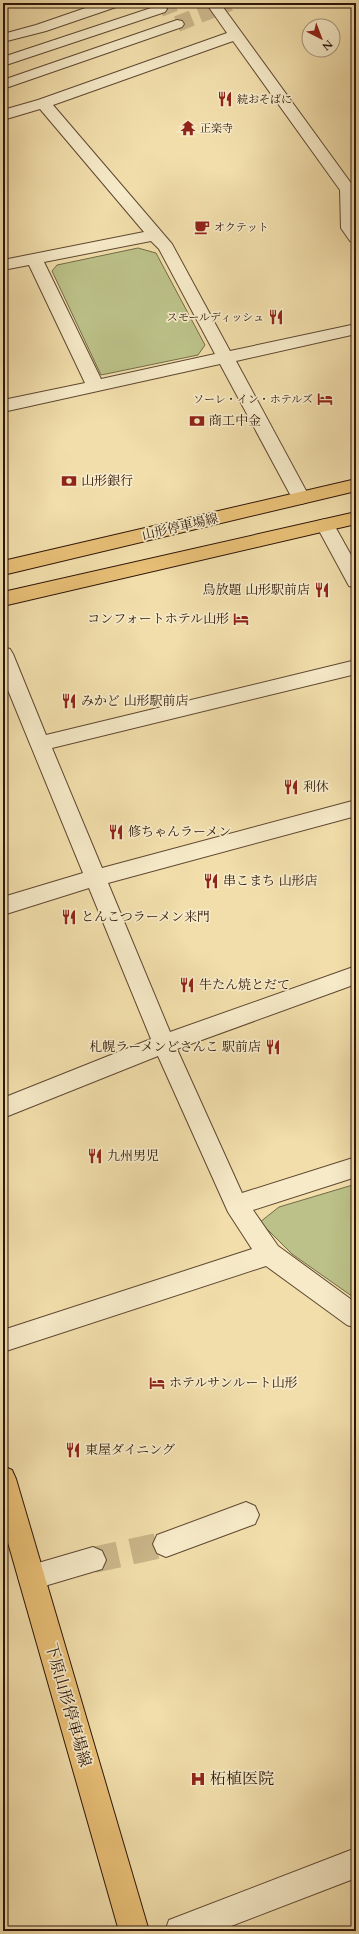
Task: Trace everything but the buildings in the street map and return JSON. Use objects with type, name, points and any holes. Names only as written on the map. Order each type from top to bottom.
[{"type":"main road","name":"山形停車場線","points":[[3,568],[356,485]]},
{"type":"main road","points":[[3,599],[356,518]]},
{"type":"main road","name":"下原山形停車場線","points":[[3,1479],[134,1931]]},
{"type":"street","points":[[3,38],[41,28],[114,3]]},
{"type":"street","points":[[213,3],[348,190],[349,228],[356,238]]},
{"type":"street","points":[[3,62],[160,9]]},
{"type":"street","points":[[3,85],[177,24]]},
{"type":"street","points":[[3,115],[43,103],[235,35]]},
{"type":"street","points":[[43,103],[166,247],[301,498]]},
{"type":"street","points":[[3,265],[155,235]]},
{"type":"street","points":[[34,259],[95,385]]},
{"type":"street","points":[[3,406],[356,329]]},
{"type":"street","points":[[325,525],[356,581]]},
{"type":"street","points":[[3,654],[164,1044],[236,1205],[269,1254],[356,1317]]},
{"type":"street","points":[[40,744],[356,667]]},
{"type":"street","points":[[3,906],[95,878],[356,808]]},
{"type":"street","points":[[3,1108],[164,1044],[356,975]]},
{"type":"street","points":[[236,1205],[356,1167]]},
{"type":"street","points":[[3,1341],[269,1254]]},
{"type":"street","points":[[166,1544],[246,1515]]},
{"type":"street","points":[[32,1577],[93,1560]]},
{"type":"street","points":[[180,1931],[356,1863]]},
{"type":"green space","points":[[138,248],[156,253],[205,345],[198,355],[101,375],[52,271],[57,265]]},
{"type":"green space","points":[[356,1184],[356,1299],[292,1254],[260,1222],[279,1207]]},
{"type":"tunnel","points":[[160,9],[176,3]]},
{"type":"tunnel","points":[[177,24],[230,3]]},
{"type":"tunnel","points":[[93,1560],[166,1544]]},
{"type":"place","name":"続おそばに","points":[[225,99]]},
{"type":"place","name":"正楽寺","points":[[188,128]]},
{"type":"place","name":"オクテット","points":[[202,227]]},
{"type":"place","name":"スモールディッシュ","points":[[276,317]]},
{"type":"place","name":"ソーレ・イン・ホテルズ","points":[[325,399]]},
{"type":"place","name":"商工中金","points":[[197,421]]},
{"type":"place","name":"山形銀行","points":[[69,481]]},
{"type":"place","name":"鳥放題 山形駅前店","points":[[322,590]]},
{"type":"place","name":"コンフォートホテル山形","points":[[241,619]]},
{"type":"place","name":"みかど 山形駅前店","points":[[69,701]]},
{"type":"place","name":"利休","points":[[291,787]]},
{"type":"place","name":"修ちゃんラーメン","points":[[116,832]]},
{"type":"place","name":"串こまち 山形店","points":[[211,881]]},
{"type":"place","name":"とんこつラーメン来門","points":[[69,917]]},
{"type":"place","name":"牛たん焼とだて","points":[[187,985]]},
{"type":"place","name":"札幌ラーメンどさんこ 駅前店","points":[[273,1047]]},
{"type":"place","name":"九州男児","points":[[95,1156]]},
{"type":"place","name":"ホテルサンルート山形","points":[[157,1383]]},
{"type":"place","name":"東屋ダイニング","points":[[73,1450]]},
{"type":"place","name":"柘植医院","points":[[198,1779]]}]
